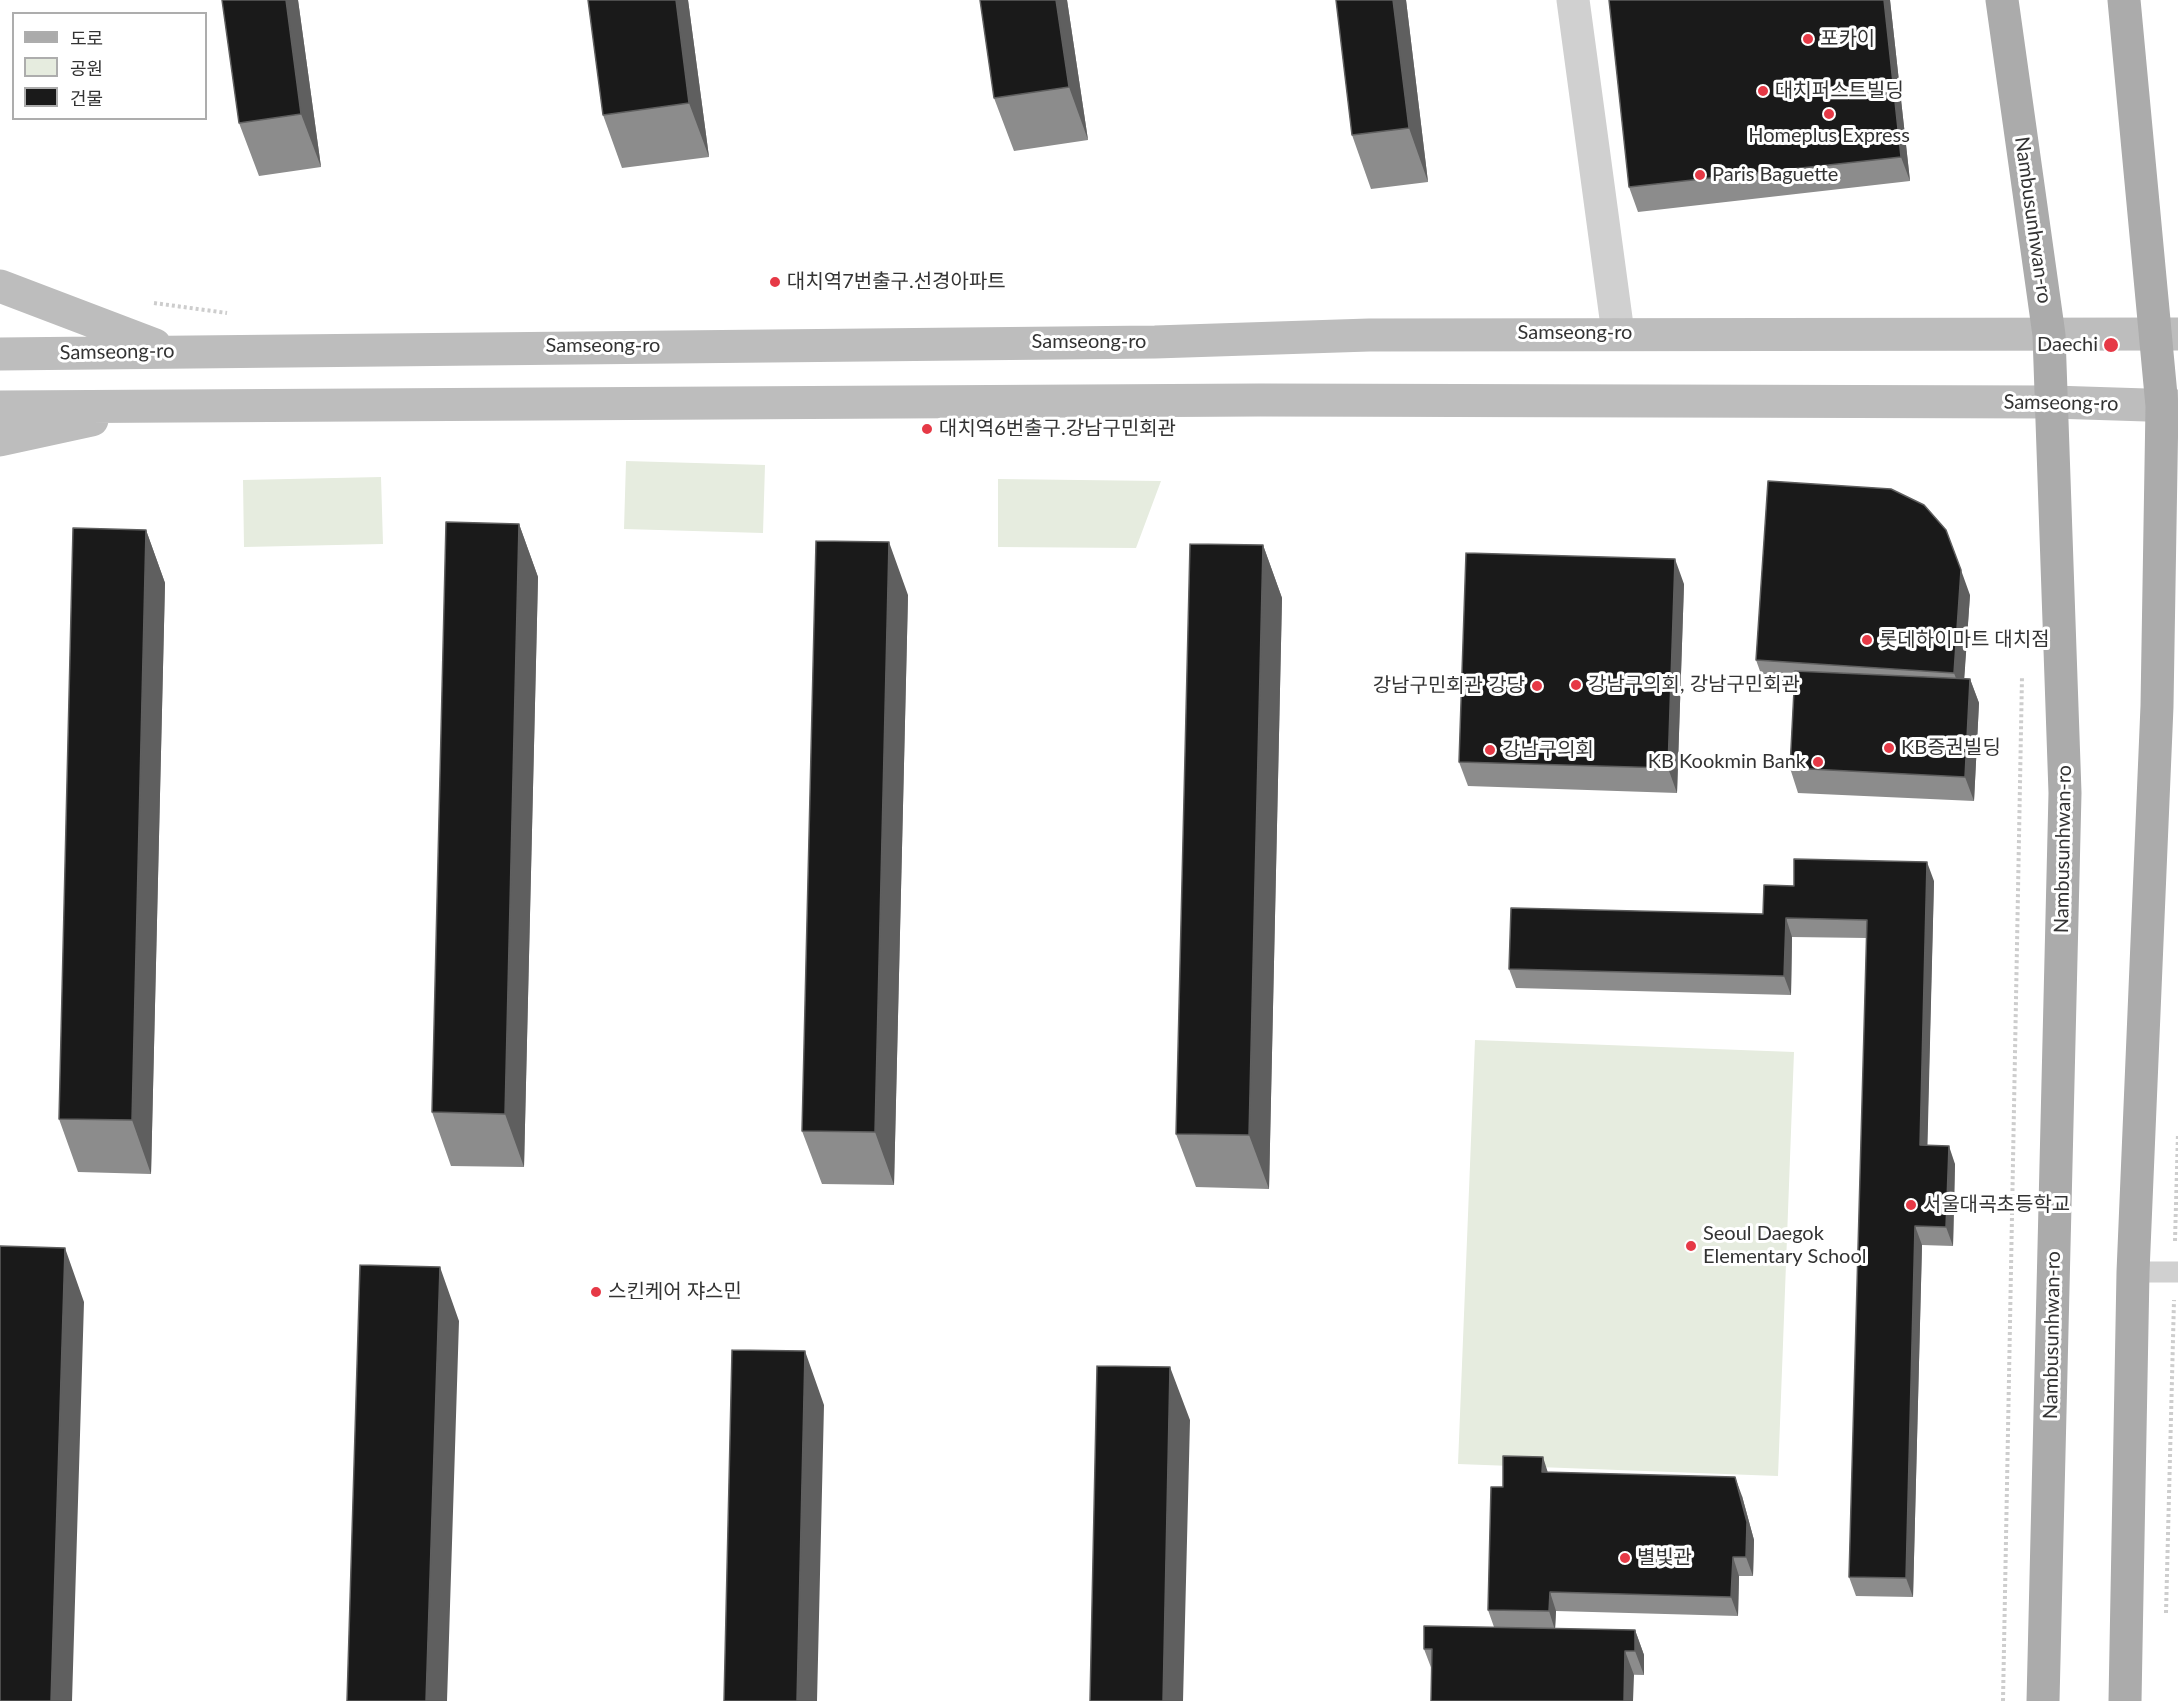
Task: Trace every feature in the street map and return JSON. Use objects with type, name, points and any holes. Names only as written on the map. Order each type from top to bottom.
[{"type":"main road","name":"Nambusunhwan-ro","points":[[2002,0],[2049,335],[2065,793],[2043,1701]]},
{"type":"main road","points":[[2124,0],[2167,334],[2170,406],[2133,1272],[2125,1701]]},
{"type":"main road","points":[[0,286],[171,351]]},
{"type":"main road","name":"Samseong-ro","points":[[0,354],[1155,342],[1369,335],[2167,334]]},
{"type":"main road","name":"Samseong-ro","points":[[0,407],[165,404],[1260,400],[2053,402],[2170,406]]},
{"type":"main road","points":[[0,440],[165,404]]},
{"type":"main road","points":[[2157,706],[2178,633]]},
{"type":"street","points":[[1573,0],[1618,333]]},
{"type":"lane","points":[[2133,1272],[2176,1272]]},
{"type":"path","points":[[2003,1701],[2022,669]]},
{"type":"path","points":[[2166,1619],[2178,1133]]},
{"type":"green space","points":[[626,461],[765,465],[763,533],[624,529]]},
{"type":"green space","points":[[381,477],[383,544],[244,547],[243,480]]},
{"type":"green space","points":[[998,479],[1161,481],[1136,548],[998,547]]},
{"type":"green space","points":[[1475,1040],[1794,1052],[1778,1476],[1458,1464]]},
{"type":"building","points":[[222,0],[286,0],[301,114],[239,123]]},
{"type":"building","points":[[588,0],[676,0],[689,103],[603,115]]},
{"type":"building","points":[[980,0],[1056,0],[1069,87],[994,98]]},
{"type":"building","points":[[1336,0],[1393,0],[1409,128],[1352,135]]},
{"type":"building","name":"대치퍼스트빌딩","points":[[1609,0],[1884,0],[1901,157],[1629,187]]},
{"type":"building","name":"롯데하이마트 대치점","points":[[1768,481],[1891,489],[1924,505],[1946,530],[1961,570],[1954,673],[1756,660]]},
{"type":"building","points":[[446,522],[519,524],[505,1114],[432,1112]]},
{"type":"building","points":[[73,528],[146,530],[132,1120],[59,1119]]},
{"type":"building","points":[[816,541],[889,542],[875,1132],[802,1131]]},
{"type":"building","points":[[1190,544],[1263,545],[1249,1135],[1176,1134]]},
{"type":"building","name":"강남구의회, 강남구민회관","points":[[1466,553],[1675,559],[1668,768],[1459,762]]},
{"type":"building","name":"KB증권빌딩","points":[[1795,671],[1970,679],[1965,777],[1790,768]]},
{"type":"building","name":"서울대곡초등학교","points":[[1794,859],[1927,862],[1920,1145],[1949,1146],[1946,1227],[1915,1226],[1906,1578],[1849,1577],[1867,920],[1786,918],[1784,976],[1509,969],[1511,908],[1763,914],[1764,885],[1794,886]]},
{"type":"building","points":[[0,1246],[65,1248],[51,1701],[0,1701]]},
{"type":"building","points":[[360,1265],[440,1267],[426,1701],[347,1701]]},
{"type":"building","points":[[732,1350],[805,1351],[797,1701],[724,1701]]},
{"type":"building","points":[[1097,1366],[1170,1367],[1163,1701],[1090,1701]]},
{"type":"building","name":"별빛관","points":[[1503,1456],[1543,1457],[1542,1472],[1735,1477],[1747,1522],[1746,1557],[1733,1557],[1731,1597],[1550,1592],[1549,1611],[1488,1610],[1491,1487],[1503,1487]]},
{"type":"building","points":[[1424,1626],[1635,1630],[1635,1651],[1625,1651],[1624,1701],[1431,1701],[1432,1649],[1424,1649]]},
{"type":"place","name":"포카이","points":[[1808,39]]},
{"type":"place","name":"대치퍼스트빌딩","points":[[1763,91]]},
{"type":"place","name":"Homeplus Express","points":[[1829,114]]},
{"type":"place","name":"Paris Baguette","points":[[1700,175]]},
{"type":"place","name":"대치역7번출구.선경아파트","points":[[775,282]]},
{"type":"place","name":"Daechi","points":[[2111,345]]},
{"type":"place","name":"대치역6번출구.강남구민회관","points":[[927,429]]},
{"type":"place","name":"롯데하이마트 대치점","points":[[1867,640]]},
{"type":"place","name":"강남구의회, 강남구민회관","points":[[1576,685]]},
{"type":"place","name":"강남구민회관 강당","points":[[1537,686]]},
{"type":"place","name":"KB증권빌딩","points":[[1889,748]]},
{"type":"place","name":"강남구의회","points":[[1490,750]]},
{"type":"place","name":"KB Kookmin Bank","points":[[1818,762]]},
{"type":"place","name":"서울대곡초등학교","points":[[1911,1205]]},
{"type":"place","name":"Seoul Daegok Elementary School","points":[[1691,1246]]},
{"type":"place","name":"스킨케어 쟈스민","points":[[596,1292]]},
{"type":"place","name":"별빛관","points":[[1625,1558]]}]
